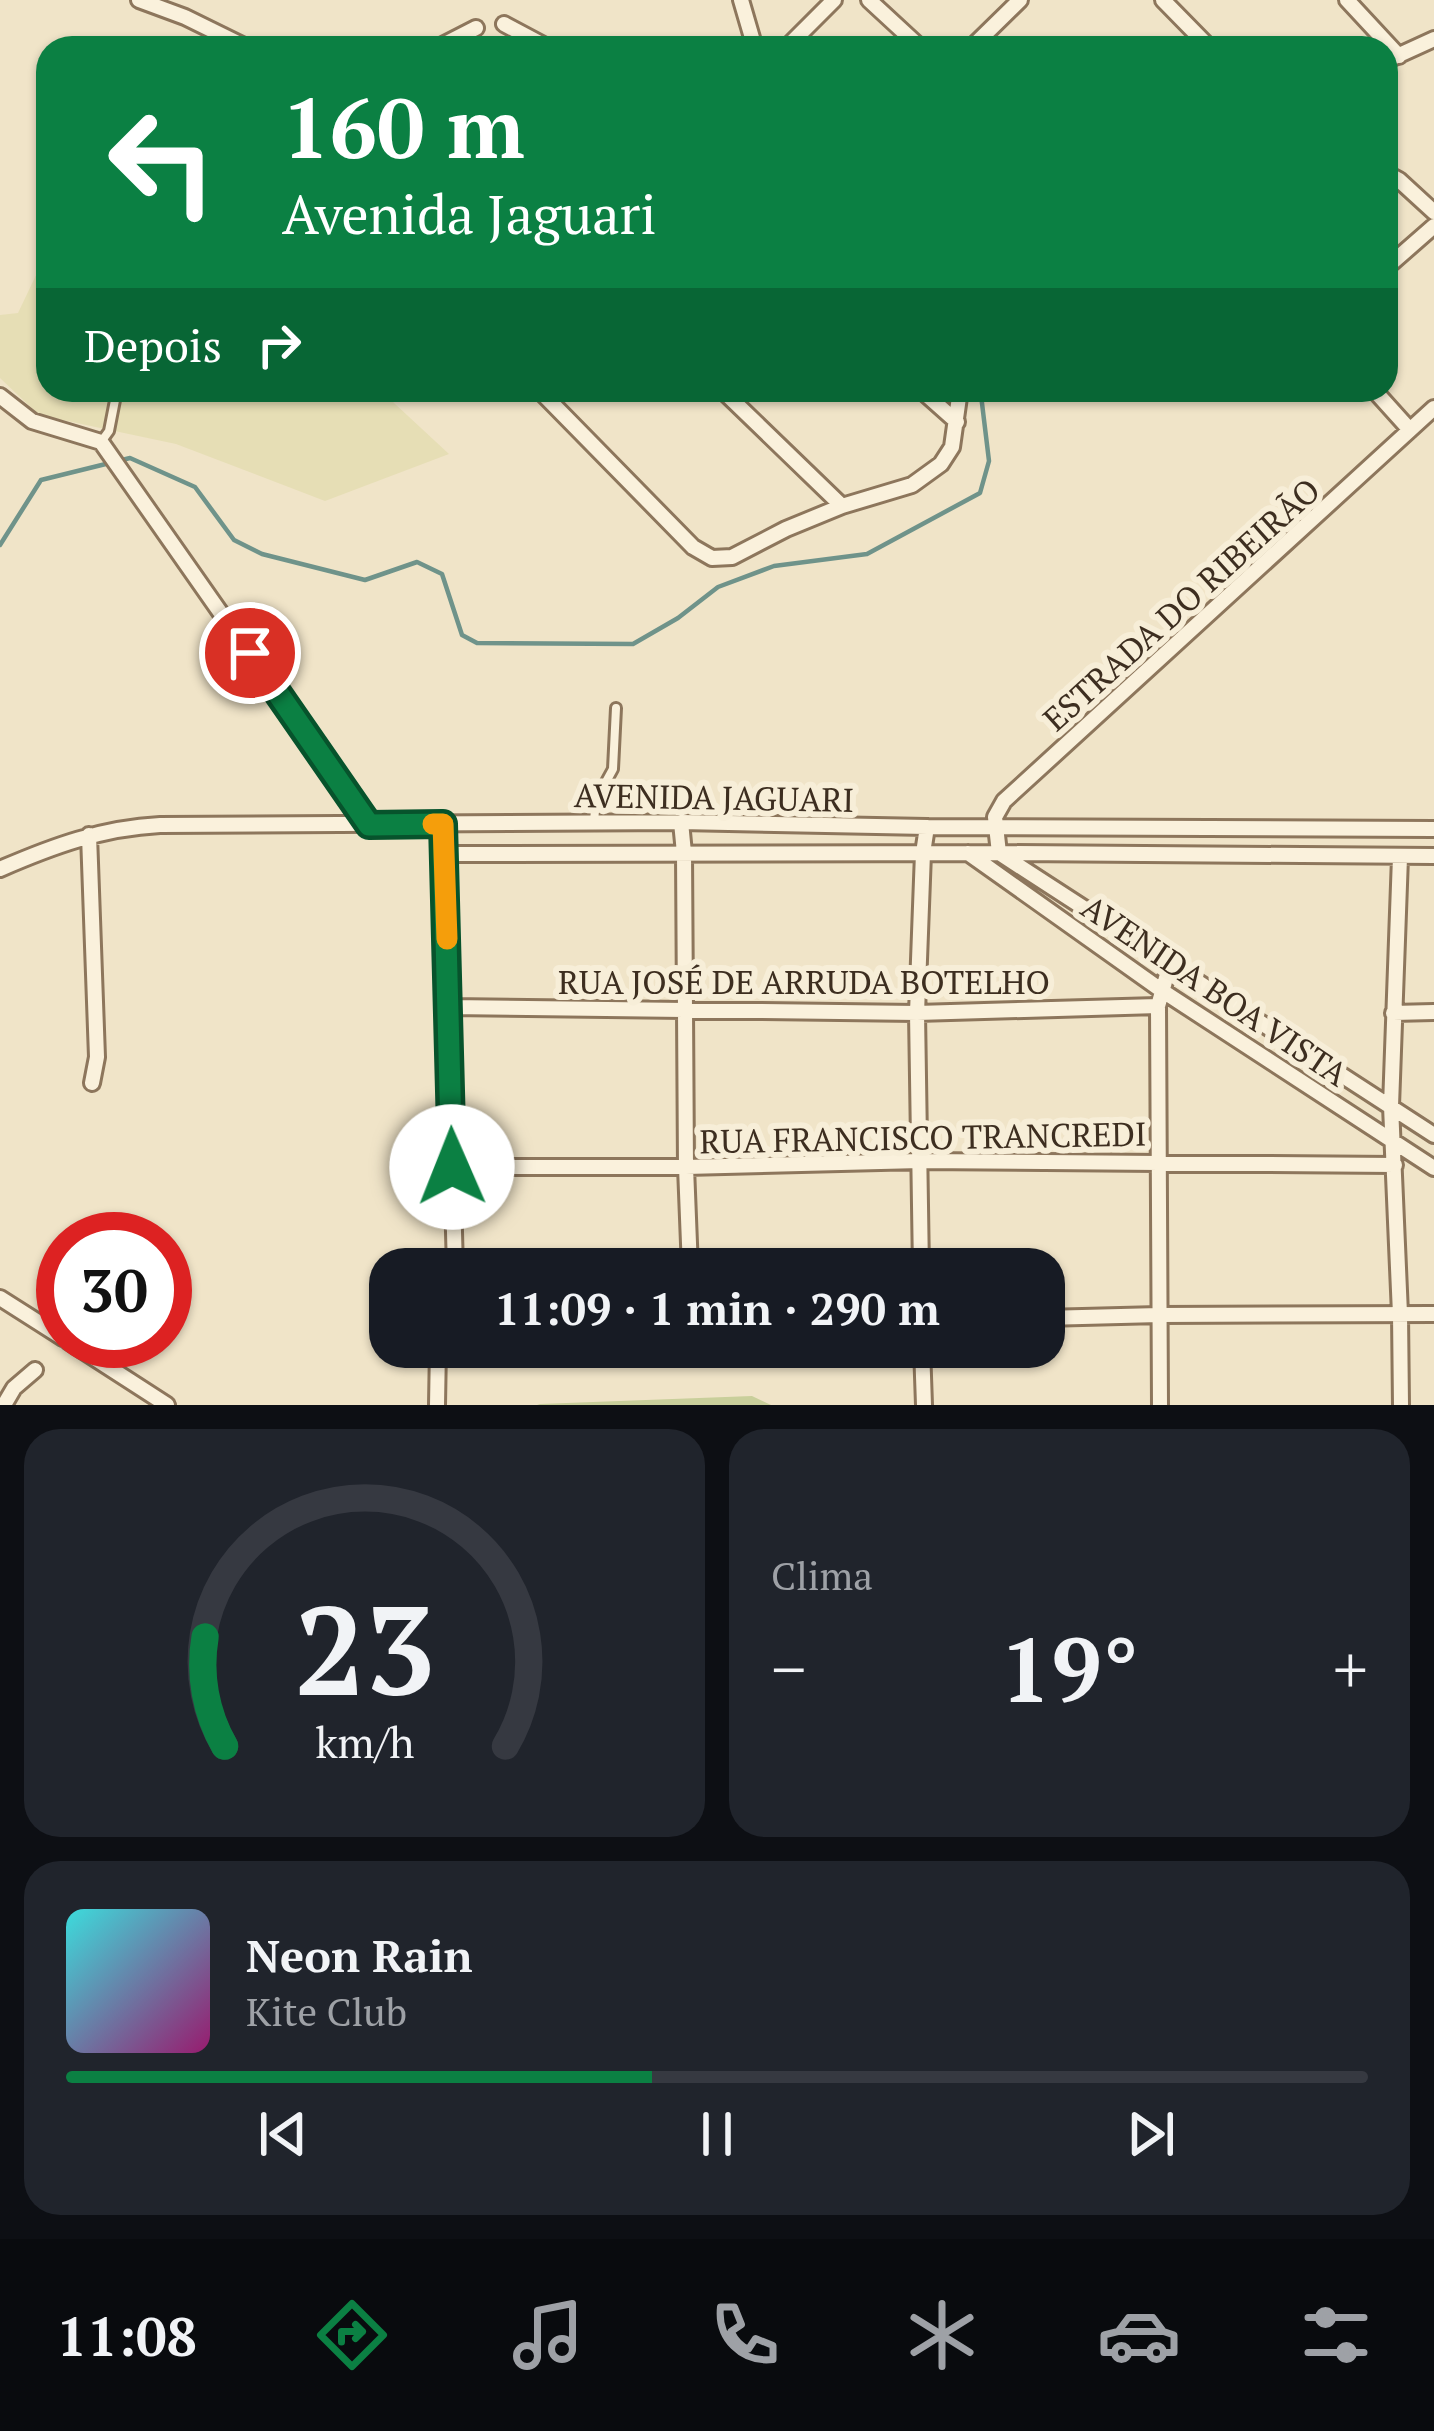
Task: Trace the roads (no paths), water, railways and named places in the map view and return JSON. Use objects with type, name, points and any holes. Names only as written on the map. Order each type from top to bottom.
[{"type":"street","points":[[139,0],[224,36]]},
{"type":"street","points":[[178,0],[185,16]]},
{"type":"street","points":[[741,0],[752,36]]},
{"type":"street","points":[[798,36],[834,0]]},
{"type":"street","points":[[869,0],[908,36]]},
{"type":"street","points":[[984,36],[1021,0]]},
{"type":"street","points":[[1163,0],[1198,36]]},
{"type":"street","points":[[1347,0],[1375,36]]},
{"type":"street","points":[[504,24],[526,36]]},
{"type":"street","points":[[460,36],[476,28]]},
{"type":"street","points":[[1398,55],[1434,39]]},
{"type":"street","points":[[1398,179],[1434,212]]},
{"type":"street","points":[[1398,258],[1434,226]]},
{"type":"street","points":[[0,396],[32,421],[103,444],[369,825]]},
{"type":"street","points":[[551,402],[693,547],[722,559],[842,506],[912,485],[930,474],[952,447],[959,402]]},
{"type":"street","points":[[734,402],[842,506]]},
{"type":"street","points":[[934,402],[957,422]]},
{"type":"street","points":[[1385,402],[1410,430]]},
{"type":"street","name":"ESTRADA DO RIBEIRÃO","points":[[996,826],[995,817],[1004,801],[1434,408]]},
{"type":"street","points":[[681,822],[689,1248]]},
{"type":"street","name":"AVENIDA JAGUARI","points":[[0,869],[89,835],[160,825],[681,822],[1434,829]]},
{"type":"street","points":[[443,824],[454,1248]]},
{"type":"street","points":[[996,826],[999,853]]},
{"type":"street","points":[[921,1248],[917,1013],[927,827]]},
{"type":"street","points":[[89,835],[97,1057],[92,1083]]},
{"type":"street","name":"AVENIDA BOA VISTA","points":[[968,853],[1160,998],[1434,1168]]},
{"type":"street","name":"AVENIDA BOA VISTA","points":[[999,853],[1434,1135]]},
{"type":"street","name":"AVENIDA JAGUARI","points":[[444,854],[1434,856]]},
{"type":"street","points":[[1400,857],[1390,1106],[1401,1405]]},
{"type":"street","points":[[1160,1405],[1160,998],[1170,964]]},
{"type":"street","name":"RUA JOSÉ DE ARRUDA BOTELHO","points":[[449,1007],[917,1013],[1160,998]]},
{"type":"street","points":[[1393,1013],[1434,1012]]},
{"type":"street","name":"RUA FRANCISCO TRANCREDI","points":[[452,1167],[920,1161],[1395,1165]]},
{"type":"street","points":[[0,1298],[36,1321]]},
{"type":"street","points":[[1065,1317],[1434,1314]]},
{"type":"street","points":[[109,1368],[167,1405]]},
{"type":"street","points":[[437,1405],[438,1368]]},
{"type":"street","points":[[923,1368],[924,1405]]},
{"type":"street","points":[[4,1405],[14,1388],[35,1370]]},
{"type":"lane","points":[[103,444],[115,402]]},
{"type":"lane","points":[[594,823],[596,800],[613,769],[616,708]]},
{"type":"waterway","points":[[0,545],[41,480],[130,458],[195,487],[234,540],[262,554],[365,580],[417,562],[442,574],[462,635],[477,643],[633,644],[718,587],[774,566],[867,554],[980,493],[989,461],[982,402]]}]
